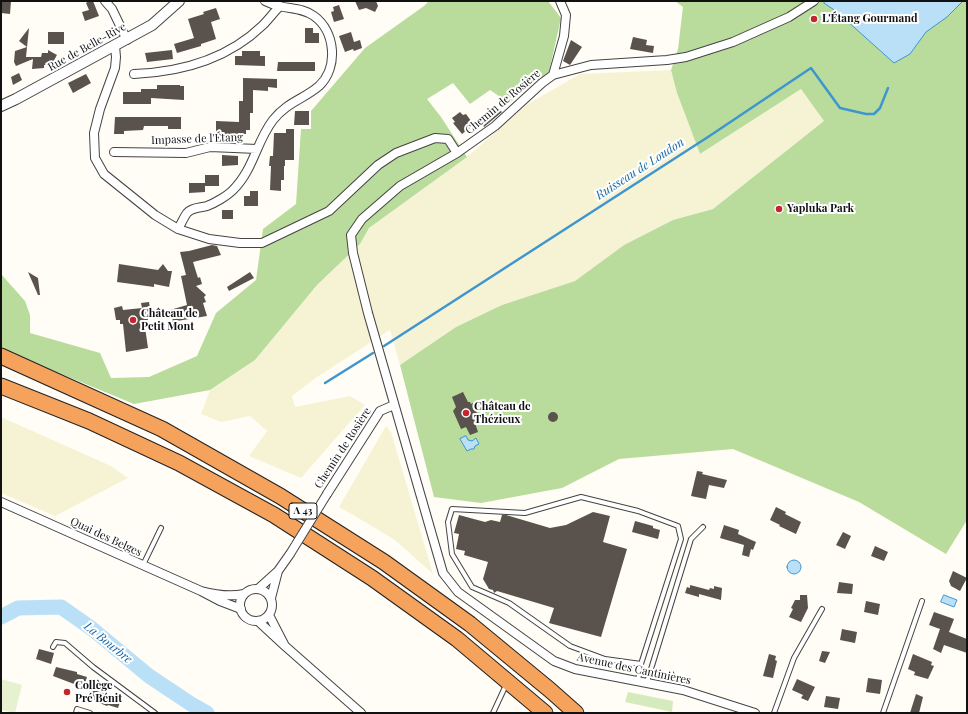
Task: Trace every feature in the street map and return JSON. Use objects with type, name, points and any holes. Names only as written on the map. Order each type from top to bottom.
[{"type":"highway","name":"A 43","points":[[1,356],[162,429],[280,496],[384,562],[470,624],[576,713]]},
{"type":"highway","name":"A 43","points":[[1,386],[89,421],[179,463],[274,515],[372,578],[457,639],[545,713]]},
{"type":"street","points":[[105,1],[112,9],[127,40]]},
{"type":"street","name":"Rue de Belle-Rive","points":[[1,106],[127,40],[152,25],[180,1]]},
{"type":"street","points":[[178,228],[188,213],[193,209],[208,206],[232,191],[251,165],[265,131],[275,118],[286,106],[321,84],[331,64],[332,50],[330,37],[314,16],[300,8],[280,6],[265,1]]},
{"type":"street","points":[[554,75],[564,36],[566,15],[560,1]]},
{"type":"street","name":"Chemin de Rosière","points":[[402,433],[355,260],[350,235],[362,219],[400,186],[457,153],[495,126],[542,83],[554,75],[592,65],[666,60],[686,57],[708,51],[733,42],[790,17],[814,1]]},
{"type":"street","points":[[134,74],[170,71],[192,66],[212,58],[234,47],[249,37],[264,24],[280,6]]},
{"type":"street","points":[[115,46],[115,68],[100,108],[94,133],[95,158],[104,174],[155,215],[178,228],[209,239],[240,243],[262,243],[329,211],[378,165],[396,153],[435,138],[448,139],[457,153]]},
{"type":"street","name":"Impasse de l'Étang","points":[[114,152],[186,153],[210,148],[257,149]]},
{"type":"street","name":"Chemin de Rosière","points":[[258,589],[278,571],[290,554],[380,411],[394,404]]},
{"type":"street","name":"Avenue des Cantinières","points":[[402,433],[443,573],[458,592],[554,661],[575,669],[638,680],[683,690],[755,713]]},
{"type":"street","name":"Quai des Belges","points":[[1,502],[201,591],[220,601],[241,609]]},
{"type":"street","name":"Chemin de Rosière","points":[[271,598],[278,571]]},
{"type":"street","points":[[258,589],[263,591],[271,598],[272,606],[269,615],[262,620],[253,621],[245,617],[240,604],[244,594],[258,589]]},
{"type":"street","name":"Quai des Belges","points":[[201,591],[220,596],[244,594]]},
{"type":"street","points":[[269,615],[285,646]]},
{"type":"street","points":[[258,621],[361,713]]},
{"type":"lane","points":[[638,680],[641,664],[680,540],[678,526],[638,511],[581,497],[525,513],[452,509],[448,522],[452,554],[472,587],[508,603],[570,646],[605,658],[641,664]]},
{"type":"lane","points":[[647,682],[691,539],[703,527]]},
{"type":"lane","points":[[143,566],[161,528]]},
{"type":"lane","points":[[883,713],[922,601]]},
{"type":"lane","points":[[774,713],[794,658],[822,609]]},
{"type":"lane","points":[[53,647],[56,642],[65,643],[155,713]]},
{"type":"lane","points":[[492,713],[507,681]]},
{"type":"lane","points":[[76,713],[78,709],[90,713]]},
{"type":"shaded area","points":[[671,70],[677,93],[700,154],[801,89],[825,121],[713,209],[673,220],[624,245],[575,281],[502,305],[456,327],[400,365],[390,330],[317,377],[292,396],[295,407],[350,396],[365,405],[301,478],[249,456],[267,431],[250,416],[221,422],[201,414],[210,390],[255,360],[317,285],[360,244],[369,228],[473,152],[526,105],[580,74]]},
{"type":"shaded area","points":[[1,417],[111,466],[128,478],[55,516],[1,493]]},
{"type":"shaded area","points":[[386,426],[391,432],[433,574],[395,540],[339,507]]},
{"type":"green space","points":[[429,1],[548,1],[561,18],[549,72],[509,103],[490,90],[470,104],[453,83],[427,99],[441,117],[467,157],[369,228],[360,244],[317,285],[255,360],[210,390],[134,404],[1,349],[1,274],[25,301],[30,315],[30,333],[100,353],[111,378],[149,377],[197,356],[216,313],[256,280],[263,229],[296,204],[301,129],[311,129],[311,111],[365,48]]},
{"type":"green space","points":[[675,1],[967,1],[967,520],[946,554],[859,502],[733,449],[619,459],[562,488],[481,503],[434,497],[400,365],[456,327],[502,305],[575,281],[624,245],[673,220],[713,209],[824,121],[801,89],[700,154],[677,93],[671,70],[678,49],[683,7]]},
{"type":"green space","points":[[1,679],[22,685],[15,713],[1,710]]},
{"type":"green space","points":[[628,692],[673,701],[672,712],[625,702]]},
{"type":"water","points":[[826,1],[963,1],[947,17],[926,32],[910,54],[894,63],[837,12],[824,3]]},
{"type":"water","points":[[466,436],[468,440],[472,441],[476,438],[479,444],[475,446],[474,449],[467,451],[460,439]]},
{"type":"water","points":[[794,560],[799,562],[801,567],[799,572],[794,574],[789,572],[787,567],[789,562]]},
{"type":"water","points":[[944,595],[957,600],[954,607],[941,602]]},
{"type":"building","points":[[1,1],[11,1],[10,14],[1,13]]},
{"type":"building","points":[[93,1],[99,16],[85,21],[82,12],[89,10],[86,3]]},
{"type":"building","points":[[355,1],[376,1],[378,6],[375,12],[366,8],[359,10]]},
{"type":"building","points":[[339,5],[344,19],[334,22],[331,12],[334,11],[333,7]]},
{"type":"building","points":[[216,8],[220,19],[211,22],[216,39],[201,44],[201,46],[177,53],[174,44],[194,38],[188,19]]},
{"type":"building","points":[[29,28],[26,57],[41,57],[42,53],[48,53],[48,50],[57,55],[53,62],[47,62],[47,65],[44,65],[44,68],[32,69],[33,59],[16,66],[14,62],[15,51],[27,47],[19,41]]},
{"type":"building","points":[[305,28],[313,28],[313,33],[319,33],[319,43],[305,43]]},
{"type":"building","points":[[48,32],[64,32],[64,44],[48,44]]},
{"type":"building","points":[[351,32],[354,42],[360,40],[362,48],[345,52],[339,36]]},
{"type":"building","points":[[633,37],[647,40],[646,45],[654,46],[653,53],[630,49]]},
{"type":"building","points":[[571,40],[582,47],[570,65],[563,61]]},
{"type":"building","points":[[172,50],[173,59],[147,62],[145,53]]},
{"type":"building","points":[[242,51],[260,51],[260,56],[265,56],[265,66],[235,65],[235,56],[242,56]]},
{"type":"building","points":[[278,62],[315,62],[315,71],[277,71]]},
{"type":"building","points":[[19,73],[22,80],[13,85],[11,77]]},
{"type":"building","points":[[86,74],[91,83],[73,93],[68,83]]},
{"type":"building","points":[[243,78],[277,79],[277,88],[268,87],[268,91],[253,90],[253,113],[250,113],[250,130],[246,130],[246,134],[223,135],[223,137],[216,137],[216,121],[239,122],[239,101],[243,101]]},
{"type":"building","points":[[157,85],[184,86],[184,100],[151,98],[151,104],[123,104],[123,92],[141,92],[141,89],[157,89]]},
{"type":"building","points":[[497,107],[502,112],[484,127],[480,120],[486,115],[486,117]]},
{"type":"building","points":[[295,111],[309,111],[309,125],[294,125]]},
{"type":"building","points":[[460,112],[463,115],[466,114],[474,125],[462,134],[453,123],[455,122],[452,118]]},
{"type":"building","points":[[115,117],[181,117],[181,129],[168,129],[168,126],[144,126],[143,130],[124,131],[124,134],[114,134]]},
{"type":"building","points":[[286,129],[294,129],[294,160],[285,160],[284,180],[281,180],[281,191],[270,190],[271,166],[269,166],[270,156],[273,156],[274,133],[286,133]]},
{"type":"building","points":[[222,155],[238,156],[238,165],[222,166]]},
{"type":"building","points":[[205,175],[219,175],[219,186],[205,186],[205,192],[189,193],[189,183],[205,183]]},
{"type":"building","points":[[250,191],[258,191],[258,206],[244,206],[244,196],[250,196]]},
{"type":"building","points":[[222,210],[233,210],[233,219],[222,219]]},
{"type":"building","points":[[212,245],[217,246],[221,255],[193,262],[198,278],[200,277],[202,284],[196,286],[206,295],[204,297],[206,302],[203,303],[207,316],[177,321],[178,327],[168,328],[167,322],[173,321],[170,310],[187,305],[181,276],[186,275],[180,252]]},
{"type":"building","points":[[119,264],[158,270],[163,264],[168,271],[172,271],[169,287],[154,284],[154,287],[117,282]]},
{"type":"building","points":[[28,272],[38,278],[40,295],[38,295]]},
{"type":"building","points":[[250,272],[254,278],[229,291],[227,287]]},
{"type":"building","name":"Château de Petit Mont","points":[[149,302],[151,315],[147,315],[148,320],[144,320],[148,348],[126,352],[123,324],[120,324],[120,320],[116,320],[114,308],[122,306],[123,310],[142,308],[141,303]]},
{"type":"building","name":"Château de Thézieux","points":[[463,392],[468,402],[471,404],[473,403],[477,413],[485,414],[481,420],[475,423],[478,432],[470,435],[466,427],[461,429],[453,411],[456,407],[452,397]]},
{"type":"building","points":[[551,412],[555,412],[557,413],[557,421],[551,422],[548,419],[548,415]]},
{"type":"building","points":[[697,471],[703,472],[702,474],[727,480],[724,488],[709,485],[706,499],[691,496]]},
{"type":"building","points":[[776,507],[786,512],[785,514],[801,522],[796,534],[770,520]]},
{"type":"building","points":[[593,512],[610,516],[603,542],[627,549],[601,637],[549,623],[554,608],[497,591],[494,593],[493,590],[489,589],[483,579],[488,562],[464,555],[465,551],[456,549],[459,534],[454,533],[459,515],[485,522],[491,520],[500,522],[502,515],[506,515],[550,528],[566,525]]},
{"type":"building","points":[[635,521],[653,526],[653,528],[660,530],[658,539],[632,532]]},
{"type":"building","points":[[724,525],[739,530],[738,534],[756,542],[753,550],[751,549],[749,557],[742,555],[744,545],[720,538]]},
{"type":"building","points":[[843,532],[851,536],[845,549],[836,545]]},
{"type":"building","points":[[875,546],[888,552],[884,561],[871,556]]},
{"type":"building","points":[[953,571],[967,578],[960,591],[951,586],[949,581]]},
{"type":"building","points":[[839,582],[853,584],[852,594],[837,593]]},
{"type":"building","points":[[690,585],[709,590],[710,588],[714,589],[714,586],[722,588],[721,600],[699,594],[699,597],[685,593],[687,587],[690,588]]},
{"type":"building","points":[[800,595],[807,595],[808,608],[801,622],[789,617],[795,600],[800,600]]},
{"type":"building","points":[[866,601],[880,604],[878,615],[864,612]]},
{"type":"building","points":[[934,612],[954,619],[949,632],[967,639],[967,653],[944,645],[941,653],[933,649],[940,629],[929,625]]},
{"type":"building","points":[[842,629],[857,632],[855,643],[840,640]]},
{"type":"building","points":[[39,649],[54,653],[51,664],[36,659]]},
{"type":"building","points":[[822,651],[830,652],[825,663],[819,661]]},
{"type":"building","points":[[769,654],[776,656],[775,660],[777,661],[773,678],[763,676]]},
{"type":"building","points":[[913,654],[932,662],[931,665],[934,666],[928,679],[914,675],[915,672],[908,669]]},
{"type":"building","points":[[56,667],[77,672],[77,674],[87,677],[84,686],[53,676]]},
{"type":"building","points":[[868,678],[882,680],[880,694],[866,692]]},
{"type":"building","points":[[797,679],[815,687],[808,701],[801,698],[803,695],[792,690]]},
{"type":"building","points":[[90,689],[101,691],[121,699],[118,708],[107,706],[87,698]]},
{"type":"building","points":[[916,694],[923,697],[919,713],[910,713]]},
{"type":"building","points":[[826,696],[840,698],[838,709],[824,707]]},
{"type":"waterway","name":"Ruisseau de Loudon","points":[[384,346],[708,137],[811,68],[840,108],[866,114],[874,114],[880,108],[888,88]]},
{"type":"waterway","name":"Ruisseau de Loudon","points":[[325,383],[373,353]]},
{"type":"waterway","name":"La Bourbre","points":[[1,617],[18,608],[61,607],[91,628],[149,676],[207,713]]},
{"type":"place","name":"L'Étang Gourmand","points":[[814,19]]},
{"type":"place","name":"Yapluka Park","points":[[779,209]]},
{"type":"place","name":"Château de Petit Mont","points":[[133,320]]},
{"type":"place","name":"Château de Thézieux","points":[[466,413]]},
{"type":"place","name":"Collège Pré Bénit","points":[[67,692]]}]
